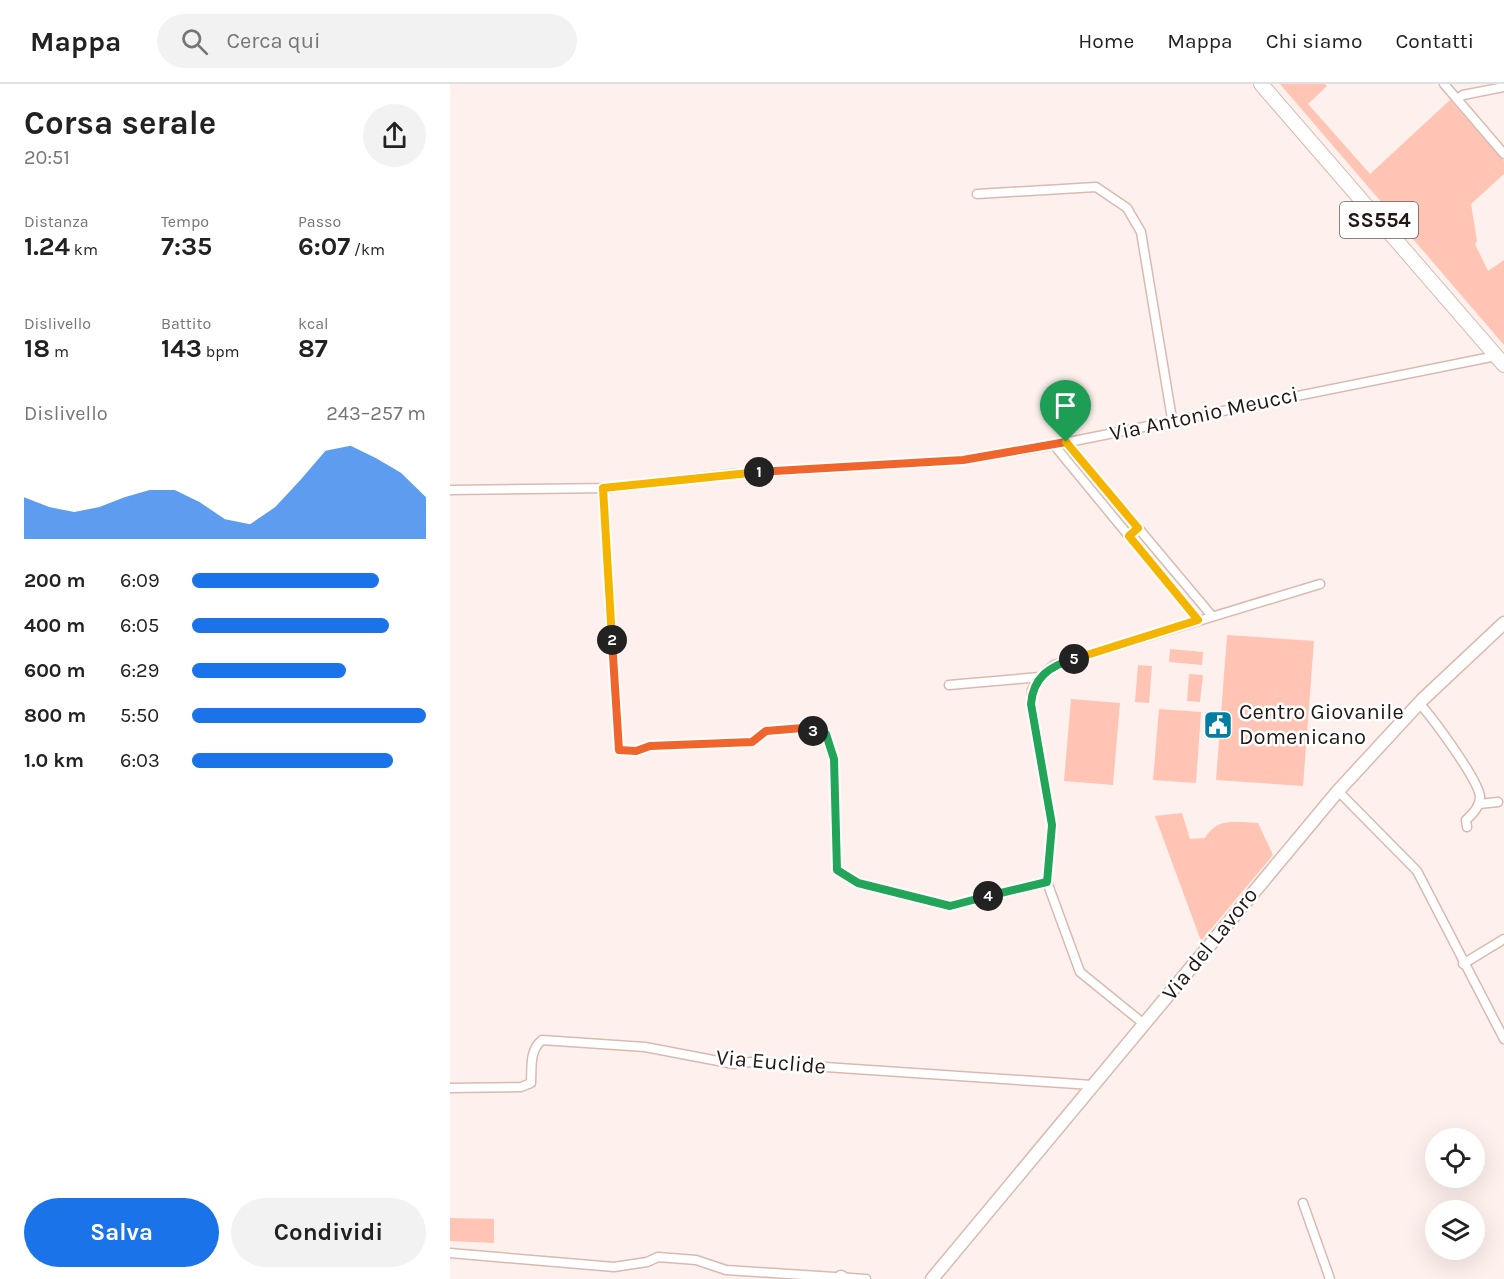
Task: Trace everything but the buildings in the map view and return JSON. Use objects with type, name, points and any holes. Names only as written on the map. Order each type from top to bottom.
[{"type":"main road","name":"SS554","points":[[1261,84],[1500,361]]},
{"type":"main road","name":"Via del Lavoro","points":[[932,1279],[1338,791],[1419,703],[1504,623]]},
{"type":"street","points":[[1444,84],[1504,154]]},
{"type":"street","points":[[1457,99],[1463,95],[1504,87]]},
{"type":"street","points":[[977,194],[1096,187],[1126,208],[1141,231],[1172,419]]},
{"type":"street","name":"Via Antonio Meucci","points":[[450,490],[603,488],[732,474],[963,460],[1054,445],[1172,419],[1500,361]]},
{"type":"street","points":[[1066,442],[1212,616]]},
{"type":"street","points":[[1054,445],[1198,620]]},
{"type":"street","points":[[603,488],[619,750],[636,751],[650,746],[752,742],[766,731],[803,728],[826,734],[834,759],[837,870],[858,883],[950,906],[1047,882]]},
{"type":"street","points":[[1129,536],[1138,528]]},
{"type":"street","points":[[1144,1024],[1080,972],[1047,882],[1052,825],[1031,704],[1032,690],[1040,677],[1054,665],[1320,584]]},
{"type":"street","points":[[949,685],[1040,677]]},
{"type":"street","points":[[1419,703],[1474,780],[1480,795],[1479,804],[1466,820],[1467,827]]},
{"type":"street","points":[[1338,791],[1417,872],[1504,1039]]},
{"type":"street","points":[[1479,804],[1498,802]]},
{"type":"street","points":[[1463,964],[1504,939]]},
{"type":"street","name":"Via Euclide","points":[[450,1088],[521,1088],[531,1083],[532,1055],[535,1046],[542,1040],[645,1047],[734,1064],[751,1062],[1092,1085]]},
{"type":"street","points":[[1303,1203],[1330,1279]]},
{"type":"street","points":[[450,1252],[614,1267],[647,1262],[658,1257],[696,1260],[726,1270],[866,1279]]},
{"type":"shaded area","points":[[1280,84],[1325,84],[1327,86],[1308,104],[1370,174],[1450,100],[1504,161],[1504,174],[1471,204],[1477,241],[1475,244],[1488,271],[1504,260],[1504,345]]},
{"type":"shaded area","points":[[1227,635],[1314,641],[1303,786],[1216,780]]},
{"type":"shaded area","points":[[1170,649],[1203,652],[1202,665],[1169,662]]},
{"type":"shaded area","points":[[1138,665],[1152,666],[1149,703],[1135,702]]},
{"type":"shaded area","points":[[1189,674],[1203,675],[1200,702],[1187,701]]},
{"type":"shaded area","points":[[1071,699],[1120,703],[1113,785],[1064,781]]},
{"type":"shaded area","points":[[1159,709],[1201,712],[1196,783],[1153,780]]},
{"type":"shaded area","points":[[1182,813],[1190,839],[1205,838],[1215,827],[1228,822],[1258,823],[1273,855],[1201,941],[1155,816]]},
{"type":"shaded area","points":[[450,1218],[494,1219],[494,1243],[450,1241]]},
{"type":"place","name":"Centro Giovanile Domenicano","points":[[1218,725]]},
{"type":"route","points":[[1066,442],[1138,528],[1129,536],[1198,620],[1054,665],[1040,677],[1032,690],[1031,704],[1052,825],[1047,882],[950,906],[858,883],[837,870],[834,754],[826,734],[803,728],[766,731],[752,742],[650,746],[636,751],[619,750],[603,488],[732,474],[963,460],[1066,442]]}]
